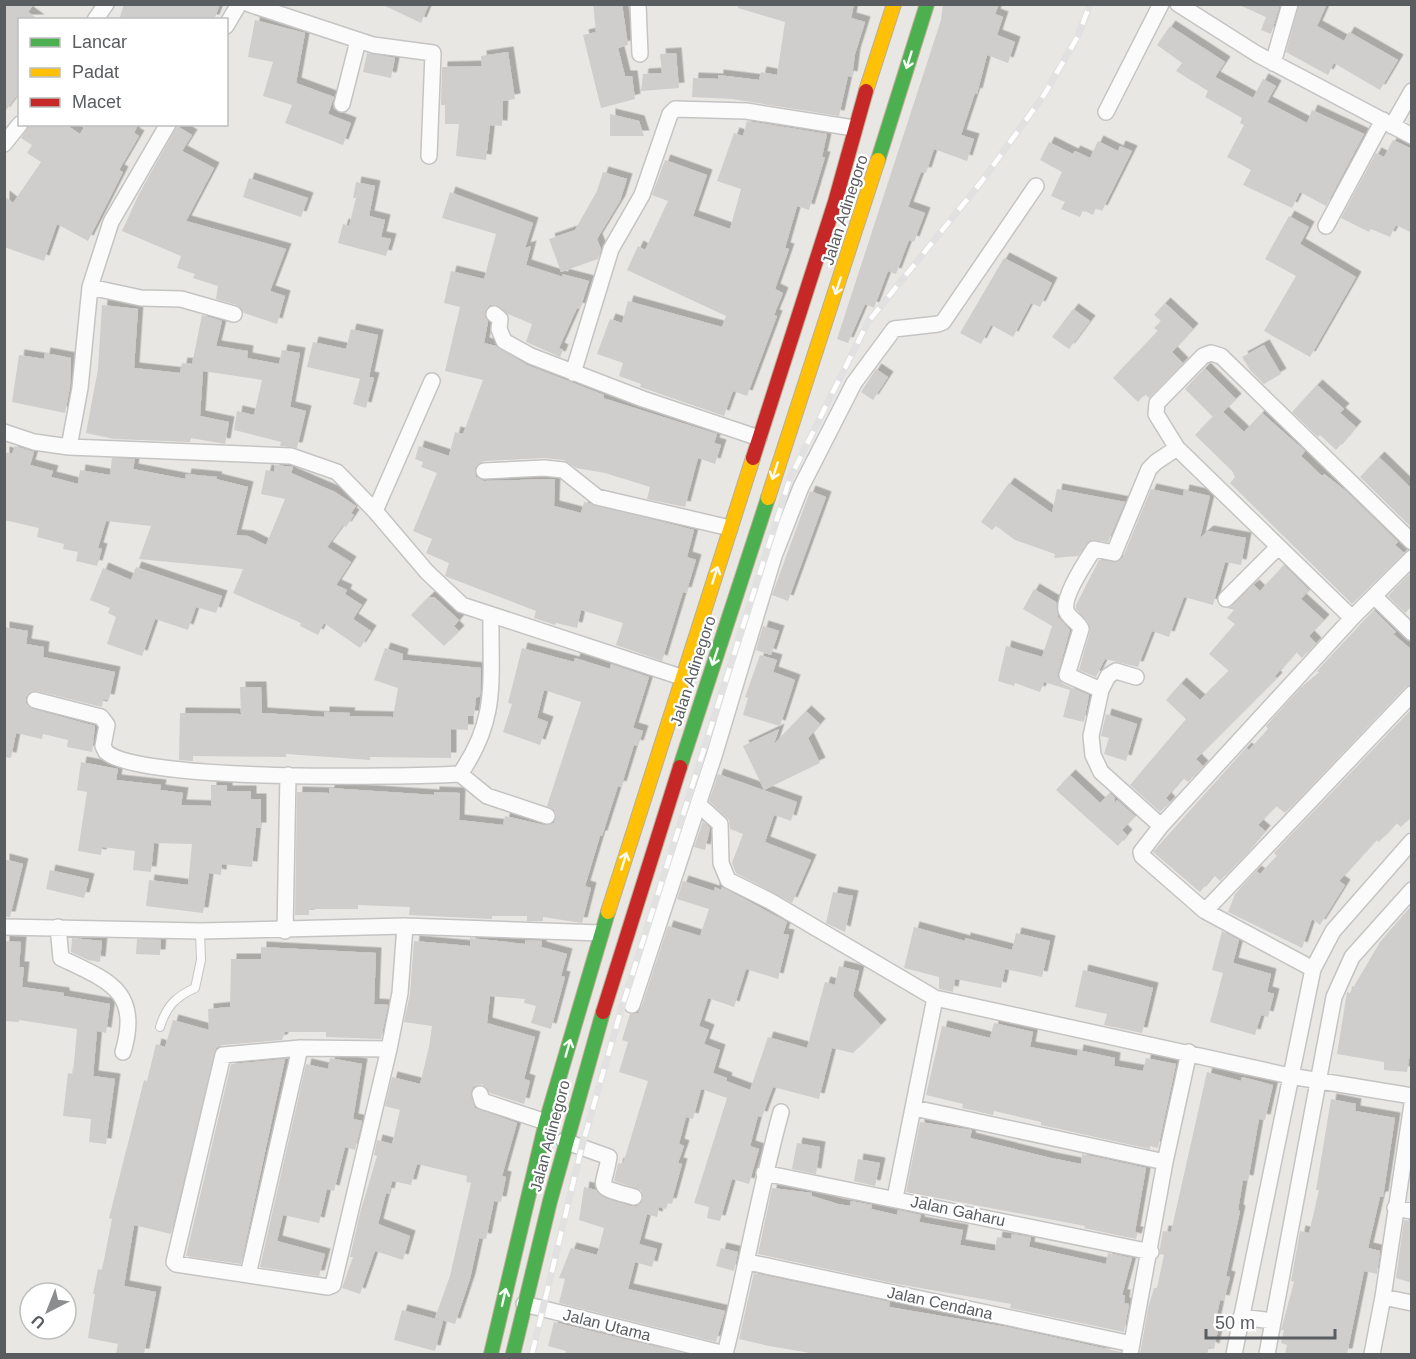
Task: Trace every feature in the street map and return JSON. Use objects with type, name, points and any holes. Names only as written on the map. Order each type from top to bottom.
[{"type":"highway","name":"Jalan Adinegoro","points":[[491,1354],[546,1122],[601,933],[681,677],[835,202],[854,128],[894,4]]},
{"type":"highway","name":"Jalan Adinegoro","points":[[513,1354],[564,1141],[622,945],[863,211],[927,4]]},
{"type":"highway","points":[[835,202],[840,208],[857,214],[863,211]]},
{"type":"highway","points":[[819,248],[833,248],[846,259]]},
{"type":"street","points":[[96,18],[106,4]]},
{"type":"street","points":[[228,23],[239,4]]},
{"type":"street","points":[[249,4],[373,45],[433,53],[429,156]]},
{"type":"street","points":[[638,4],[640,54]]},
{"type":"street","points":[[1106,112],[1161,4]]},
{"type":"street","points":[[1178,4],[1273,63],[1412,136]]},
{"type":"street","points":[[1273,63],[1290,4]]},
{"type":"street","points":[[342,104],[358,40]]},
{"type":"street","points":[[1326,226],[1388,123],[1412,91]]},
{"type":"street","points":[[573,373],[611,249],[642,195],[670,114],[675,109],[746,111],[854,128]]},
{"type":"street","points":[[4,144],[18,126]]},
{"type":"street","points":[[69,447],[80,388],[90,287],[111,222],[167,126]]},
{"type":"street","points":[[632,1005],[714,756],[774,556],[801,487],[854,383],[894,329],[943,322],[1036,186]]},
{"type":"street","points":[[90,287],[141,298],[181,299],[234,314]]},
{"type":"street","points":[[494,314],[500,320],[499,329],[504,341],[531,356],[759,438]]},
{"type":"street","points":[[1352,618],[1177,448],[1156,414],[1157,404],[1203,356],[1211,353],[1221,356],[1412,542]]},
{"type":"street","points":[[375,511],[432,381]]},
{"type":"street","points":[[4,432],[34,441],[69,447],[291,456],[337,472],[375,511],[427,572],[462,605],[681,677]]},
{"type":"street","points":[[1101,690],[1067,675],[1081,629],[1068,614],[1066,604],[1094,549],[1114,553],[1149,469],[1177,448]]},
{"type":"street","points":[[484,471],[544,468],[563,470],[597,497],[730,528]]},
{"type":"street","points":[[1226,599],[1278,547]]},
{"type":"street","points":[[1313,969],[1205,911],[1142,856],[1141,849],[1352,618],[1412,558]]},
{"type":"street","points":[[1374,596],[1412,633]]},
{"type":"street","points":[[460,774],[481,740],[491,698],[491,616]]},
{"type":"street","points":[[1136,677],[1114,671],[1108,676],[1101,690],[1092,736],[1093,755],[1099,770],[1161,826]]},
{"type":"street","points":[[1205,911],[1412,694]]},
{"type":"street","points":[[35,700],[101,717],[107,725],[104,746],[106,752],[123,760],[188,770],[288,775],[460,774],[487,796],[547,816]]},
{"type":"street","points":[[686,748],[714,756]]},
{"type":"street","points":[[285,931],[288,775]]},
{"type":"street","points":[[698,804],[720,824],[721,863],[728,880],[770,901],[934,998],[1189,1052],[1290,1076],[1412,1096]]},
{"type":"street","points":[[1234,1354],[1313,969],[1333,931],[1412,841]]},
{"type":"street","points":[[1267,1354],[1334,997],[1352,957],[1412,890]]},
{"type":"street","points":[[390,1049],[300,1048],[225,1054],[221,1057],[174,1262],[248,1275],[333,1286],[390,1049],[400,993],[405,926]]},
{"type":"street","points":[[4,927],[285,931],[405,926],[601,933]]},
{"type":"street","points":[[58,927],[62,958],[77,963],[114,987],[128,1007],[130,1027],[123,1052]]},
{"type":"street","points":[[895,1198],[934,998]]},
{"type":"street","points":[[248,1275],[300,1048]]},
{"type":"street","points":[[1131,1349],[1151,1252],[1165,1162],[1189,1052]]},
{"type":"street","points":[[480,1094],[483,1101],[546,1122]]},
{"type":"street","points":[[1372,1354],[1383,1297],[1412,1104]]},
{"type":"street","points":[[914,1108],[1165,1162]]},
{"type":"street","name":"Jalan Utama","points":[[524,1304],[725,1354],[748,1262],[764,1173],[781,1112]]},
{"type":"street","points":[[564,1141],[605,1154],[609,1158],[602,1180],[603,1186],[608,1190],[634,1197]]},
{"type":"street","name":"Jalan Gaharu","points":[[764,1173],[1151,1252]]},
{"type":"street","points":[[1395,1208],[1412,1211]]},
{"type":"street","name":"Jalan Cendana","points":[[748,1262],[1131,1349]]},
{"type":"street","points":[[1383,1297],[1412,1303]]},
{"type":"street","points":[[1241,1317],[1273,1321]]},
{"type":"lane","points":[[160,1027],[165,1012],[174,1000],[195,988],[201,960],[200,931]]},
{"type":"building","points":[[4,4],[34,4],[28,12],[36,18],[18,18],[18,94],[4,113]]},
{"type":"building","points":[[124,4],[220,4],[215,18],[120,18]]},
{"type":"building","points":[[381,4],[429,4],[421,23]]},
{"type":"building","points":[[593,4],[622,4],[628,45],[618,48],[625,76],[632,76],[635,99],[601,108],[583,35],[596,32]]},
{"type":"building","points":[[738,4],[854,4],[851,18],[865,22],[855,54],[852,77],[848,76],[839,116],[732,99],[692,97],[693,78],[718,79],[718,75],[759,80],[761,72],[777,75],[785,22],[738,8]]},
{"type":"building","points":[[943,4],[999,4],[995,14],[1003,17],[997,35],[1015,42],[1008,63],[987,55],[977,94],[975,93],[961,135],[974,139],[967,161],[934,149],[926,173],[921,172],[908,207],[925,213],[914,242],[909,240],[896,274],[888,271],[874,308],[865,304],[848,343],[837,339],[941,20]]},
{"type":"building","points":[[1237,4],[1280,4],[1271,34],[1261,30],[1266,17]]},
{"type":"building","points":[[1299,4],[1327,4],[1317,26],[1344,41],[1349,32],[1398,60],[1380,90],[1334,63],[1328,75],[1286,52]]},
{"type":"building","points":[[255,20],[305,33],[296,83],[334,97],[328,114],[351,123],[343,145],[285,123],[292,105],[263,96],[273,62],[248,57]]},
{"type":"building","points":[[1170,26],[1225,62],[1215,77],[1253,98],[1263,79],[1276,86],[1267,102],[1307,123],[1312,110],[1364,134],[1326,206],[1300,192],[1292,208],[1243,185],[1251,170],[1227,157],[1244,125],[1240,123],[1242,118],[1205,97],[1208,91],[1176,71],[1182,63],[1157,45]]},
{"type":"building","points":[[508,52],[515,99],[503,101],[502,126],[490,125],[486,160],[456,156],[459,124],[445,124],[445,105],[441,105],[442,67],[482,66],[481,56]]},
{"type":"building","points":[[367,53],[395,58],[391,78],[363,72]]},
{"type":"building","points":[[676,53],[679,88],[641,91],[643,74],[662,73],[660,54]]},
{"type":"building","points":[[610,114],[639,121],[644,136],[610,136]]},
{"type":"building","points":[[747,121],[827,134],[822,157],[825,157],[809,210],[797,206],[785,248],[789,249],[775,289],[783,293],[774,315],[777,316],[747,396],[733,391],[724,416],[640,387],[641,384],[619,376],[623,363],[597,354],[610,319],[622,323],[628,301],[722,327],[726,316],[627,270],[638,246],[645,250],[668,201],[652,195],[665,160],[707,175],[693,216],[730,229],[741,189],[717,181],[734,133],[743,136]]},
{"type":"building","points":[[29,126],[68,126],[80,134],[85,126],[137,126],[134,133],[139,136],[119,170],[123,172],[88,241],[57,224],[44,261],[4,247],[4,196],[13,203],[41,162],[27,153],[32,145],[21,138]]},
{"type":"building","points":[[177,126],[192,135],[182,151],[214,168],[186,221],[286,249],[270,291],[285,296],[277,324],[244,313],[237,305],[216,299],[218,286],[193,278],[195,274],[177,268],[181,256],[122,231],[139,194]]},
{"type":"building","points":[[1393,140],[1412,149],[1412,233],[1396,225],[1390,237],[1371,229],[1369,232],[1341,218],[1376,153],[1384,157]]},
{"type":"building","points":[[1098,141],[1118,151],[1120,146],[1132,151],[1102,211],[1096,208],[1093,215],[1083,210],[1080,217],[1061,209],[1065,202],[1051,196],[1062,172],[1040,160],[1049,142],[1073,154],[1075,151],[1090,158]]},
{"type":"building","points":[[603,172],[627,179],[620,201],[597,239],[601,249],[598,259],[561,272],[549,239],[575,230],[597,191]]},
{"type":"building","points":[[249,178],[308,198],[301,217],[243,197]]},
{"type":"building","points":[[356,182],[375,186],[369,216],[385,220],[381,237],[391,239],[386,256],[338,243],[343,224],[349,226],[356,198],[353,198]]},
{"type":"building","points":[[450,192],[533,223],[525,248],[531,246],[526,265],[563,277],[562,274],[589,281],[580,309],[577,308],[559,348],[563,350],[560,357],[526,342],[532,324],[508,314],[496,305],[490,305],[485,312],[488,322],[484,343],[496,346],[527,365],[604,395],[603,398],[717,434],[714,443],[721,445],[715,464],[698,458],[685,507],[647,499],[650,487],[605,473],[576,468],[564,460],[544,458],[484,461],[475,467],[476,477],[484,481],[555,479],[554,506],[581,513],[584,502],[694,530],[687,557],[696,560],[686,593],[683,592],[662,661],[616,645],[623,623],[581,610],[577,628],[556,623],[555,625],[534,618],[536,611],[445,576],[449,563],[426,553],[432,539],[413,531],[437,473],[421,467],[423,462],[415,459],[419,446],[449,456],[455,432],[463,434],[483,380],[445,371],[460,307],[444,303],[451,271],[484,279],[496,234],[442,218]]},
{"type":"building","points":[[1289,216],[1309,227],[1300,244],[1356,277],[1310,357],[1264,331],[1296,276],[1265,259]]},
{"type":"building","points":[[1004,258],[1052,283],[1040,307],[1031,303],[1013,337],[991,325],[981,344],[960,333]]},
{"type":"building","points":[[1165,303],[1193,329],[1172,352],[1183,363],[1149,398],[1145,394],[1138,402],[1113,378],[1158,331],[1154,328],[1161,321],[1154,315]]},
{"type":"building","points":[[102,305],[138,309],[134,368],[180,373],[182,363],[192,364],[202,315],[222,321],[216,346],[248,351],[247,358],[279,364],[282,350],[300,353],[290,407],[306,411],[297,448],[280,446],[281,442],[234,430],[237,411],[254,415],[262,380],[203,371],[200,416],[229,422],[225,444],[191,438],[190,442],[114,439],[86,433],[98,369]]},
{"type":"building","points":[[1073,309],[1090,321],[1069,349],[1052,337]]},
{"type":"building","points":[[351,329],[378,335],[369,377],[374,378],[366,408],[353,404],[360,379],[307,367],[313,342],[346,349]]},
{"type":"building","points":[[1264,345],[1281,374],[1264,384],[1250,370],[1242,357]]},
{"type":"building","points":[[45,353],[71,358],[70,387],[65,413],[12,402],[19,355],[44,359]]},
{"type":"building","points":[[1205,368],[1236,399],[1223,412],[1244,432],[1262,413],[1305,451],[1301,456],[1322,476],[1324,474],[1346,491],[1398,542],[1395,545],[1404,553],[1352,604],[1230,483],[1235,477],[1232,471],[1195,435],[1213,417],[1185,389]]},
{"type":"building","points":[[876,369],[888,377],[873,400],[861,392]]},
{"type":"building","points":[[1317,385],[1344,409],[1340,413],[1356,427],[1336,450],[1320,435],[1318,437],[1292,412]]},
{"type":"building","points":[[15,446],[34,452],[30,465],[53,471],[51,477],[78,484],[80,470],[110,475],[112,458],[135,459],[133,469],[185,479],[186,474],[217,477],[216,479],[248,487],[236,535],[248,536],[266,545],[285,499],[261,494],[266,470],[274,472],[275,465],[293,467],[291,473],[335,492],[356,506],[351,513],[354,515],[346,527],[343,525],[327,547],[351,562],[336,585],[347,590],[345,594],[362,605],[353,619],[371,631],[360,648],[324,623],[318,635],[300,626],[301,623],[233,593],[243,569],[139,559],[151,526],[106,521],[98,548],[102,549],[97,566],[76,561],[78,552],[63,549],[64,544],[37,537],[39,528],[4,520],[4,452],[12,454]]},
{"type":"building","points":[[1379,457],[1412,489],[1411,527],[1360,477]]},
{"type":"building","points":[[1009,483],[1052,513],[1057,489],[1125,502],[1108,542],[1091,540],[1078,556],[1054,558],[1055,554],[1015,540],[996,526],[992,530],[981,522]]},
{"type":"building","points":[[1151,489],[1183,496],[1184,490],[1210,496],[1200,538],[1208,531],[1246,538],[1241,565],[1225,562],[1213,605],[1184,597],[1169,637],[1152,631],[1138,667],[1105,659],[1096,677],[1079,670],[1090,631],[1088,622],[1076,609],[1076,605],[1099,560],[1116,562],[1123,557]]},
{"type":"building","points":[[810,491],[826,497],[788,601],[772,595]]},
{"type":"building","points":[[1284,565],[1309,590],[1301,599],[1324,620],[1309,636],[1316,643],[1302,658],[1296,652],[1275,676],[1277,678],[1196,759],[1203,766],[1188,782],[1183,778],[1166,798],[1170,802],[1160,812],[1130,785],[1186,719],[1166,700],[1181,683],[1200,700],[1229,671],[1209,654],[1235,624],[1227,618],[1234,610],[1227,608],[1254,585],[1260,591]]},
{"type":"building","points":[[136,567],[222,596],[216,613],[196,607],[188,630],[155,619],[142,656],[107,644],[116,617],[108,613],[110,608],[90,600],[103,568],[131,580]]},
{"type":"building","points":[[1412,572],[1412,606],[1405,613],[1388,596]]},
{"type":"building","points":[[1034,589],[1056,602],[1058,617],[1070,630],[1057,676],[1063,684],[1089,695],[1084,722],[1063,717],[1070,690],[1044,682],[1040,692],[1015,683],[1014,686],[998,681],[1006,646],[1042,657],[1052,626],[1023,609]]},
{"type":"building","points":[[429,597],[434,597],[459,620],[454,626],[459,631],[444,646],[411,615]]},
{"type":"building","points":[[1374,610],[1396,632],[1393,634],[1412,650],[1412,685],[1405,687],[1285,813],[1276,806],[1258,825],[1265,831],[1241,859],[1220,881],[1214,875],[1200,892],[1153,852],[1246,748],[1249,750],[1268,729],[1266,726],[1295,694],[1320,673],[1317,671]]},
{"type":"building","points":[[763,626],[779,631],[771,655],[756,650]]},
{"type":"building","points":[[4,627],[28,631],[26,644],[44,647],[43,657],[115,672],[109,700],[103,699],[102,707],[37,691],[32,691],[26,697],[26,703],[33,709],[95,726],[92,752],[67,747],[68,740],[43,734],[42,739],[16,733],[11,758],[4,757]]},
{"type":"building","points":[[385,648],[403,654],[402,660],[481,668],[480,696],[476,698],[474,716],[468,716],[468,730],[451,729],[451,758],[370,757],[370,760],[286,754],[286,757],[193,756],[193,761],[179,760],[180,713],[241,714],[240,687],[261,687],[262,713],[324,717],[324,712],[350,713],[349,716],[393,717],[398,688],[374,680]]},
{"type":"building","points":[[522,648],[574,662],[575,658],[610,669],[611,664],[649,677],[633,728],[643,731],[638,746],[634,745],[621,787],[618,786],[602,836],[600,836],[585,886],[591,888],[582,923],[543,917],[543,921],[527,921],[527,916],[492,916],[492,919],[409,915],[410,907],[358,905],[358,909],[309,909],[309,915],[295,915],[297,792],[329,793],[329,788],[434,795],[434,792],[460,793],[459,820],[503,825],[505,816],[544,825],[554,823],[556,813],[547,806],[581,702],[544,690],[537,718],[548,722],[540,745],[503,732],[512,704],[508,703]]},
{"type":"building","points":[[760,655],[777,660],[773,672],[795,680],[780,726],[743,715],[748,698],[745,697]]},
{"type":"building","points":[[1412,709],[1412,816],[1401,827],[1396,823],[1379,842],[1376,840],[1339,881],[1345,885],[1320,925],[1312,919],[1302,948],[1228,912],[1235,894],[1256,871],[1260,874],[1277,856],[1274,853]]},
{"type":"building","points":[[806,711],[820,724],[808,738],[820,763],[764,790],[743,746],[779,729],[774,744]]},
{"type":"building","points":[[1106,714],[1137,724],[1126,761],[1104,754],[1109,738],[1101,736]]},
{"type":"building","points":[[81,762],[118,769],[116,780],[161,785],[160,790],[183,793],[181,805],[211,806],[211,785],[227,785],[227,791],[251,791],[251,799],[261,799],[261,828],[256,828],[252,867],[222,864],[221,875],[209,873],[203,913],[146,906],[149,880],[188,885],[192,844],[154,843],[151,872],[133,870],[135,851],[102,847],[101,855],[78,851],[87,792],[77,790]]},
{"type":"building","points":[[718,774],[797,802],[791,821],[774,815],[765,842],[811,860],[792,903],[736,873],[732,863],[743,834],[730,829],[729,820],[709,801]]},
{"type":"building","points":[[1070,775],[1100,803],[1110,793],[1115,798],[1114,804],[1117,800],[1135,816],[1122,830],[1127,835],[1118,846],[1056,790]]},
{"type":"building","points":[[703,821],[710,828],[705,850],[694,847]]},
{"type":"building","points":[[4,859],[23,864],[10,917],[4,917]]},
{"type":"building","points":[[50,870],[89,879],[84,898],[46,889]]},
{"type":"building","points":[[683,881],[714,891],[715,887],[721,890],[722,887],[787,922],[783,934],[789,935],[778,979],[746,969],[734,1007],[708,998],[699,1026],[709,1030],[704,1044],[720,1050],[713,1073],[727,1078],[726,1081],[750,1090],[768,1037],[807,1048],[825,982],[835,985],[839,966],[859,971],[853,996],[881,1025],[853,1053],[832,1048],[819,1099],[773,1087],[762,1117],[758,1116],[750,1146],[759,1149],[749,1184],[732,1179],[720,1221],[707,1218],[709,1207],[694,1203],[727,1098],[701,1089],[693,1119],[686,1117],[679,1144],[684,1146],[678,1163],[682,1164],[671,1204],[668,1203],[666,1209],[659,1207],[657,1217],[647,1214],[639,1244],[657,1249],[652,1267],[635,1262],[628,1289],[725,1311],[716,1342],[559,1303],[565,1279],[559,1278],[571,1248],[597,1255],[604,1228],[579,1220],[584,1187],[596,1190],[608,1199],[631,1206],[637,1206],[643,1200],[641,1190],[614,1181],[618,1163],[623,1164],[648,1081],[619,1072],[628,1042],[622,1040],[630,1014],[638,1013],[641,1008],[668,926],[700,936],[709,909],[677,899]]},
{"type":"building","points":[[833,892],[853,896],[845,932],[826,923]]},
{"type":"building","points":[[1412,905],[1412,1040],[1407,1072],[1384,1070],[1384,1062],[1337,1054],[1347,992],[1350,993],[1380,942]]},
{"type":"building","points":[[914,927],[965,941],[965,938],[1012,950],[1016,933],[1050,941],[1042,977],[1005,969],[1001,988],[955,979],[953,992],[939,989],[939,977],[904,968]]},
{"type":"building","points":[[1222,931],[1239,940],[1233,963],[1271,974],[1267,992],[1274,994],[1268,1017],[1261,1015],[1255,1035],[1210,1022],[1223,973],[1212,970]]},
{"type":"building","points":[[72,938],[102,941],[100,962],[88,960],[71,952]]},
{"type":"building","points":[[470,938],[525,944],[525,940],[542,941],[541,947],[567,954],[561,976],[565,977],[551,1029],[531,1023],[536,1006],[524,1003],[525,999],[490,996],[487,1023],[535,1037],[524,1079],[530,1081],[524,1104],[490,1093],[482,1084],[473,1087],[471,1091],[475,1108],[517,1123],[502,1176],[506,1177],[501,1202],[494,1201],[486,1239],[479,1238],[470,1279],[455,1324],[435,1318],[450,1276],[471,1183],[466,1182],[467,1176],[417,1164],[411,1185],[392,1181],[389,1194],[386,1193],[378,1224],[410,1236],[403,1260],[375,1251],[360,1294],[342,1288],[353,1257],[350,1257],[360,1213],[377,1156],[374,1155],[377,1140],[392,1144],[400,1110],[385,1106],[392,1077],[420,1084],[429,1047],[432,1026],[404,1022],[410,994],[414,941],[470,946]]},
{"type":"building","points":[[137,939],[161,940],[160,955],[136,954]]},
{"type":"building","points":[[4,941],[21,942],[19,967],[24,967],[22,987],[64,993],[64,996],[110,1004],[106,1033],[97,1031],[93,1076],[115,1079],[106,1144],[89,1142],[91,1119],[63,1116],[68,1073],[73,1074],[77,1029],[19,1020],[19,1022],[4,1021]]},
{"type":"building","points":[[261,947],[376,953],[374,1004],[388,1005],[381,1039],[326,1037],[326,1032],[285,1032],[282,1040],[222,1045],[216,1048],[171,1234],[134,1225],[124,1286],[156,1292],[144,1354],[116,1354],[118,1344],[88,1338],[95,1294],[93,1294],[98,1269],[102,1270],[112,1219],[109,1218],[144,1080],[147,1081],[156,1044],[165,1047],[173,1020],[209,1030],[208,1009],[230,1007],[231,959],[261,959]]},
{"type":"building","points":[[1083,970],[1153,988],[1142,1033],[1104,1025],[1107,1014],[1075,1007]]},
{"type":"building","points":[[994,1023],[1033,1032],[1030,1047],[1077,1056],[1078,1050],[1115,1058],[1114,1066],[1143,1071],[1146,1058],[1176,1064],[1158,1148],[1150,1146],[1150,1149],[1041,1125],[1041,1122],[994,1111],[993,1115],[962,1108],[963,1104],[926,1095],[942,1026],[990,1038]]},
{"type":"building","points":[[330,1058],[362,1064],[353,1119],[362,1121],[355,1150],[345,1147],[334,1191],[327,1189],[319,1223],[283,1215],[277,1241],[325,1254],[319,1276],[260,1267],[306,1064],[328,1069]]},
{"type":"building","points":[[285,1059],[241,1264],[186,1256],[231,1064]]},
{"type":"building","points":[[1207,1072],[1241,1081],[1242,1077],[1273,1085],[1265,1120],[1259,1119],[1248,1181],[1243,1180],[1238,1210],[1240,1211],[1226,1276],[1230,1277],[1224,1301],[1220,1300],[1214,1329],[1218,1330],[1214,1349],[1209,1347],[1207,1354],[1140,1354],[1148,1308],[1154,1288],[1157,1288],[1164,1255],[1160,1254],[1163,1231],[1171,1232]]},
{"type":"building","points":[[1331,1099],[1356,1104],[1355,1111],[1395,1118],[1383,1197],[1380,1197],[1368,1248],[1380,1251],[1377,1274],[1364,1271],[1347,1354],[1285,1354],[1287,1345],[1281,1343],[1284,1330],[1281,1330],[1294,1282],[1291,1281],[1300,1231],[1309,1233],[1319,1190],[1316,1190]]},
{"type":"building","points":[[920,1122],[972,1130],[970,1138],[1051,1158],[1081,1164],[1082,1154],[1146,1168],[1135,1232],[1138,1232],[1136,1239],[1084,1228],[1085,1226],[906,1192]]},
{"type":"building","points":[[797,1143],[820,1147],[816,1174],[792,1169]]},
{"type":"building","points":[[858,1159],[880,1163],[875,1186],[854,1181]]},
{"type":"building","points":[[772,1188],[812,1193],[812,1196],[838,1204],[850,1206],[851,1201],[872,1205],[871,1209],[897,1215],[898,1210],[921,1215],[919,1222],[963,1230],[960,1245],[995,1251],[997,1237],[1011,1239],[1012,1234],[1031,1237],[1029,1247],[1106,1264],[1108,1253],[1132,1258],[1122,1295],[1125,1295],[1124,1303],[1129,1304],[1124,1332],[1010,1308],[1011,1304],[892,1283],[758,1254]]},
{"type":"building","points":[[1404,1220],[1412,1221],[1412,1283],[1396,1278]]},
{"type":"building","points":[[721,1248],[738,1252],[734,1271],[716,1266]]},
{"type":"building","points":[[754,1273],[890,1302],[889,1307],[1007,1327],[1121,1352],[1121,1354],[816,1354],[769,1346],[739,1339]]},
{"type":"building","points":[[402,1310],[443,1321],[435,1351],[394,1340]]},
{"type":"building","points":[[554,1322],[687,1354],[565,1354],[566,1351],[548,1346]]},
{"type":"railway","points":[[532,1354],[582,1146],[621,1010],[790,478],[868,322],[982,181],[1044,95],[1078,36],[1090,4]]},
{"type":"traffic: fast","points":[[878,160],[927,4]]},
{"type":"traffic: fast","points":[[680,767],[768,498]]},
{"type":"traffic: fast","points":[[491,1354],[546,1122],[608,912]]},
{"type":"traffic: fast","points":[[513,1354],[550,1201],[603,1012]]},
{"type":"traffic: slow","points":[[866,91],[894,4]]},
{"type":"traffic: slow","points":[[768,498],[878,160]]},
{"type":"traffic: slow","points":[[608,912],[753,458]]},
{"type":"traffic: jam","points":[[753,458],[835,202],[866,91]]},
{"type":"traffic: jam","points":[[603,1012],[680,767]]}]
